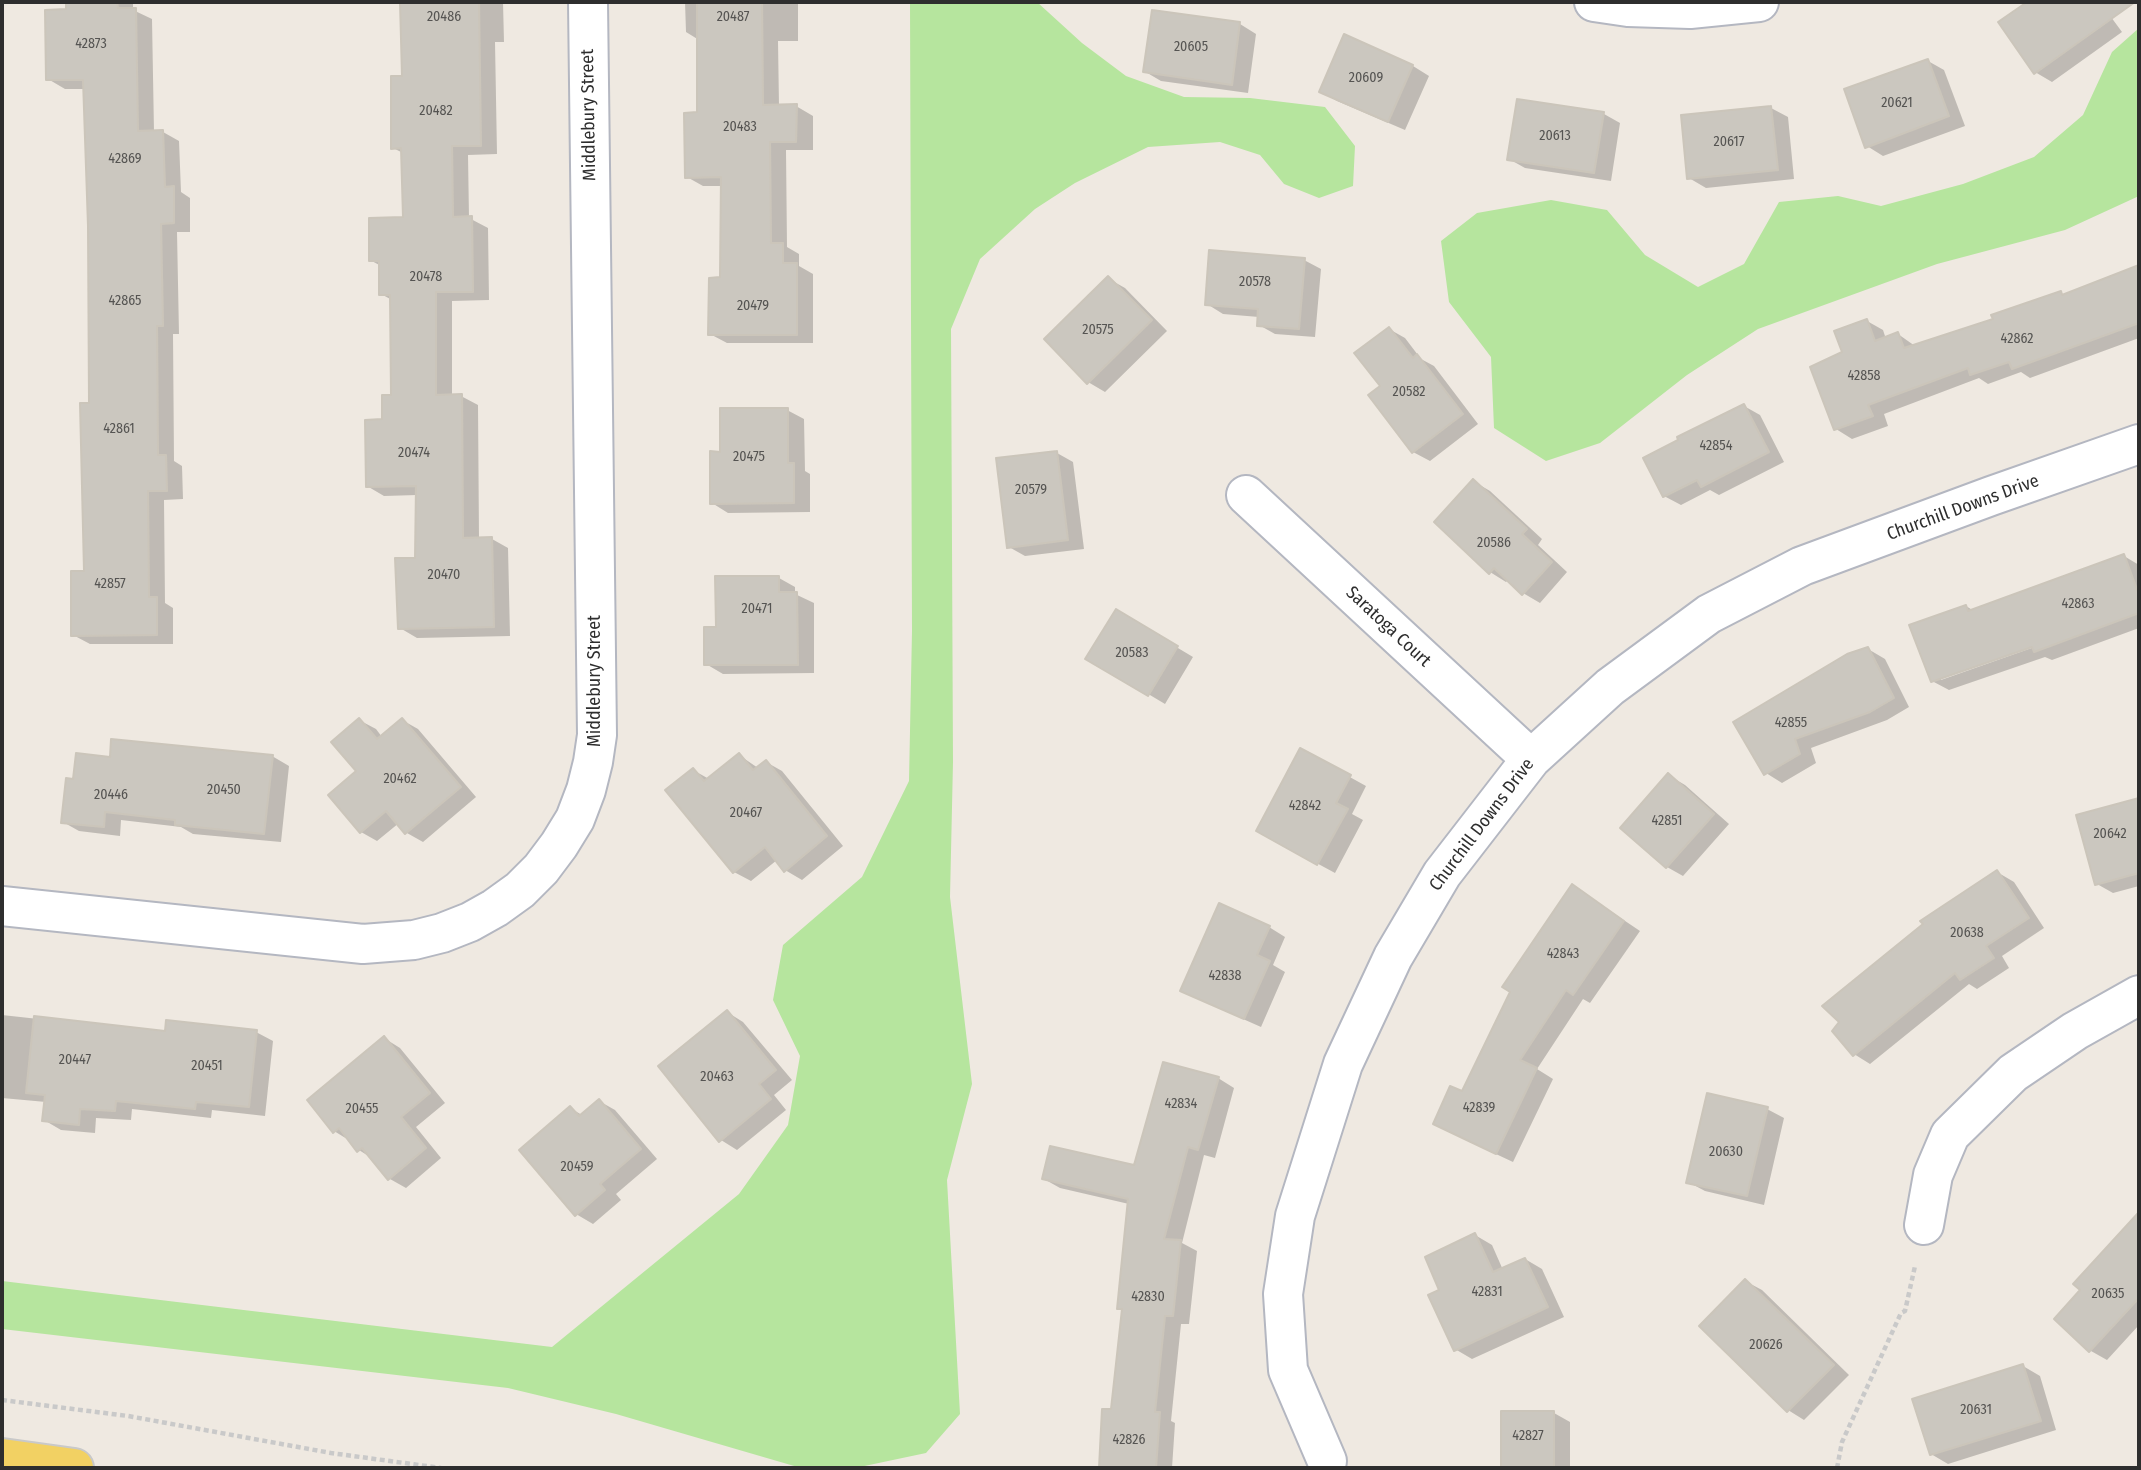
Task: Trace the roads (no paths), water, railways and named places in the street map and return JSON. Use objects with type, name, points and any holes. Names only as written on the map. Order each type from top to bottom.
[{"type":"main road","points":[[2,1458],[74,1468]]},
{"type":"street","name":"Middlebury Street","points":[[2,906],[363,944],[414,940],[470,922],[495,908],[520,890],[541,869],[559,845],[575,818],[586,790],[597,735],[588,2]]},
{"type":"street","points":[[1594,2],[1628,7],[1690,9],[1759,2]]},
{"type":"street","name":"Churchill Downs Drive","points":[[1327,1461],[1288,1370],[1283,1294],[1295,1216],[1343,1064],[1393,957],[1442,874],[1531,759],[1610,687],[1709,614],[1802,566],[2139,444]]},
{"type":"street","name":"Saratoga Court","points":[[1246,495],[1531,759]]},
{"type":"street","points":[[1924,1225],[1933,1175],[1950,1135],[2014,1073],[2075,1031],[2139,995]]}]
